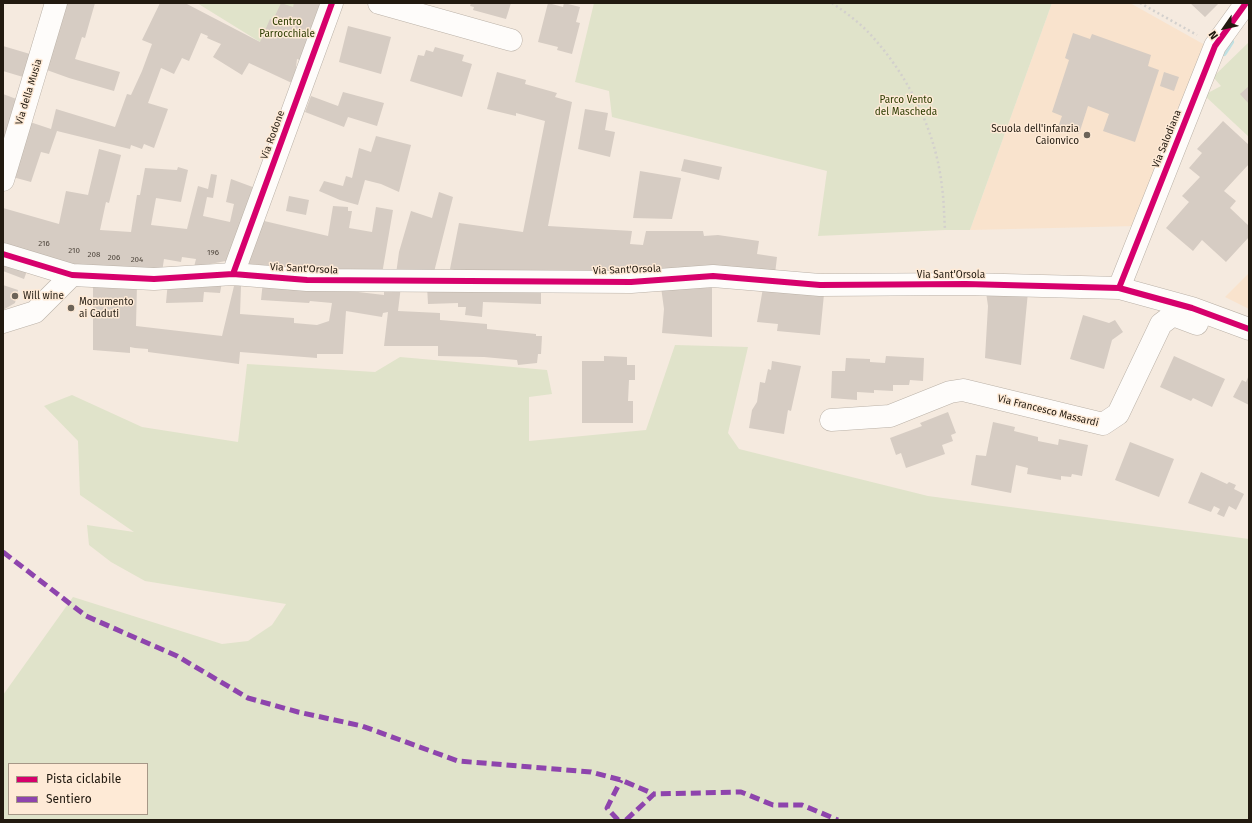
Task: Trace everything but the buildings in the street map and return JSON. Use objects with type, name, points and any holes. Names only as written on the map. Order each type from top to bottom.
[{"type":"street","name":"Via della Musia","points":[[3,180],[56,3]]},
{"type":"street","name":"Via Rodone","points":[[233,274],[332,3]]},
{"type":"street","points":[[378,3],[511,40]]},
{"type":"street","name":"Via Salodiana","points":[[1119,288],[1215,46],[1246,3]]},
{"type":"street","name":"Via Sant'Orsola","points":[[3,254],[72,275],[154,279],[233,274],[307,280],[615,282],[713,276],[820,285],[966,284],[1119,288],[1192,308],[1249,329]]},
{"type":"street","points":[[3,322],[35,312],[72,275]]},
{"type":"street","name":"Via Francesco Massardi","points":[[831,420],[890,416],[950,392],[963,390],[1103,424],[1118,414],[1161,324],[1173,315],[1245,342],[1249,339]]},
{"type":"path","points":[[832,3],[853,18],[870,33],[887,54],[906,83],[919,108],[934,147],[942,186],[945,230]]},
{"type":"path","points":[[1140,3],[1215,46]]},
{"type":"shaded area","name":"Scuola dell'infanzia Caionvico","points":[[1052,3],[1130,3],[1205,45],[1136,226],[970,230]]},
{"type":"shaded area","points":[[1249,273],[1249,309],[1225,297]]},
{"type":"green space","name":"Centro Parrocchiale","points":[[197,3],[323,3],[300,60],[260,42]]},
{"type":"green space","name":"Parco Vento del Mascheda","points":[[594,3],[1052,3],[970,230],[818,236],[827,171],[612,117],[609,91],[575,82]]},
{"type":"green space","points":[[1249,42],[1249,137],[1204,95],[1221,86],[1213,77]]},
{"type":"green space","points":[[675,345],[748,347],[728,433],[739,449],[928,496],[1249,539],[1249,820],[3,820],[3,695],[73,597],[222,644],[248,641],[272,625],[286,604],[145,581],[111,562],[89,545],[87,525],[134,532],[80,495],[78,441],[44,406],[72,395],[142,427],[238,442],[247,364],[375,372],[400,357],[547,370],[552,394],[529,397],[529,441],[646,430]]},
{"type":"waterway","points":[[1224,53],[1231,42]]},
{"type":"marked path","points":[[3,552],[86,616],[177,656],[248,698],[298,712],[362,726],[458,761],[591,772],[621,780],[654,794]]},
{"type":"marked path","points":[[618,820],[607,808],[621,780]]},
{"type":"marked path","points":[[626,820],[654,794],[741,792],[773,805],[802,805],[838,820]]},
{"type":"cycle path","points":[[233,274],[332,3]]},
{"type":"cycle path","points":[[1119,288],[1215,46],[1246,3]]},
{"type":"cycle path","points":[[3,254],[72,275],[154,279],[233,274],[307,280],[631,282],[713,276],[820,285],[966,284],[1119,288],[1192,308],[1249,329]]},
{"type":"place","name":"Scuola dell'infanzia Caionvico","points":[[1087,135]]},
{"type":"place","name":"Will wine","points":[[15,296]]},
{"type":"place","name":"Monumento ai Caduti","points":[[71,308]]}]
